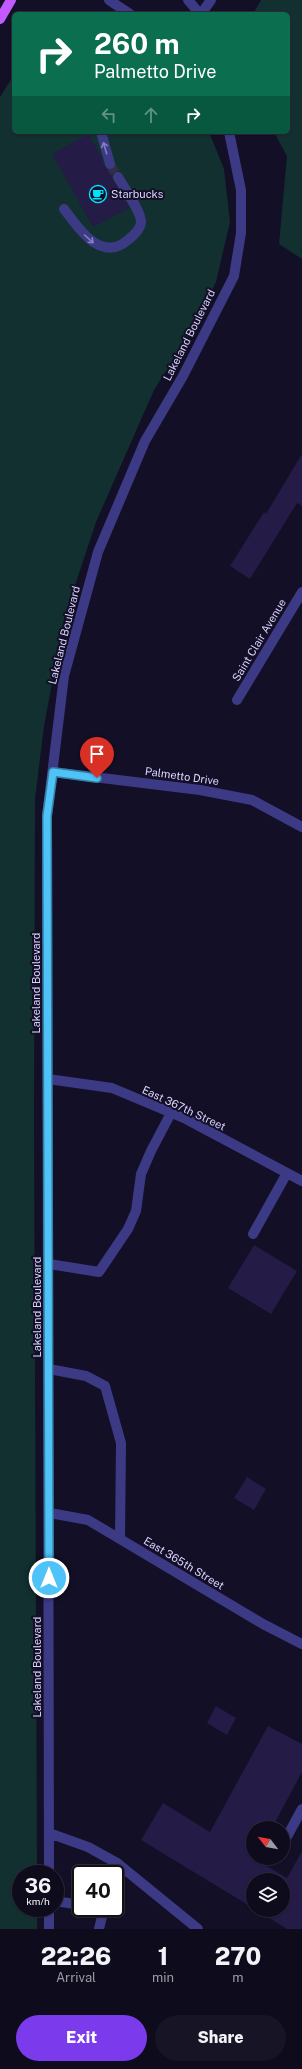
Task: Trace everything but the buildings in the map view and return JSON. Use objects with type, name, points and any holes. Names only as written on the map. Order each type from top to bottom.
[{"type":"main road","points":[[0,18],[11,0]]},
{"type":"street","points":[[109,0],[127,12]]},
{"type":"street","points":[[188,0],[199,12]]},
{"type":"street","points":[[202,12],[211,0]]},
{"type":"street","points":[[102,134],[110,164]]},
{"type":"street","name":"Lakeland Boulevard","points":[[49,1865],[50,1514],[47,816],[64,676],[98,552],[145,441],[183,376],[234,276],[241,233],[241,190],[230,134]]},
{"type":"street","points":[[64,209],[81,231],[93,243],[104,248],[116,247],[126,242],[136,232],[141,224],[139,212],[118,177]]},
{"type":"street","name":"Saint Clair Avenue","points":[[237,700],[302,592]]},
{"type":"street","name":"Palmetto Drive","points":[[53,772],[200,790],[252,800],[302,827]]},
{"type":"street","name":"East 367th Street","points":[[48,1079],[112,1088],[171,1113],[302,1181]]},
{"type":"street","points":[[48,1264],[100,1272],[128,1229],[136,1211],[141,1174],[171,1113]]},
{"type":"street","points":[[253,1234],[287,1173]]},
{"type":"street","points":[[49,1369],[86,1376],[105,1386],[121,1443],[120,1538]]},
{"type":"street","name":"East 365th Street","points":[[50,1514],[88,1520],[263,1624],[302,1644]]},
{"type":"street","points":[[290,1831],[302,1809]]},
{"type":"street","points":[[49,1833],[88,1847],[117,1863],[198,1929]]},
{"type":"street","points":[[49,1917],[49,1929]]},
{"type":"street","points":[[99,1929],[102,1917]]},
{"type":"green space","points":[[261,0],[302,0],[302,259],[279,244],[287,156],[275,134],[290,134],[290,12],[254,12]]},
{"type":"green space","points":[[12,78],[12,134],[210,134],[224,169],[230,222],[216,282],[196,324],[154,390],[96,522],[64,619],[44,726],[35,799],[34,1120],[37,1865],[12,1865],[12,1917],[37,1917],[37,1929],[0,1929],[0,97]]},
{"type":"tunnel","points":[[110,164],[118,177]]},
{"type":"place","name":"Starbucks","points":[[98,194]]},
{"type":"route","points":[[49,1578],[47,816],[53,772],[97,778]]}]
